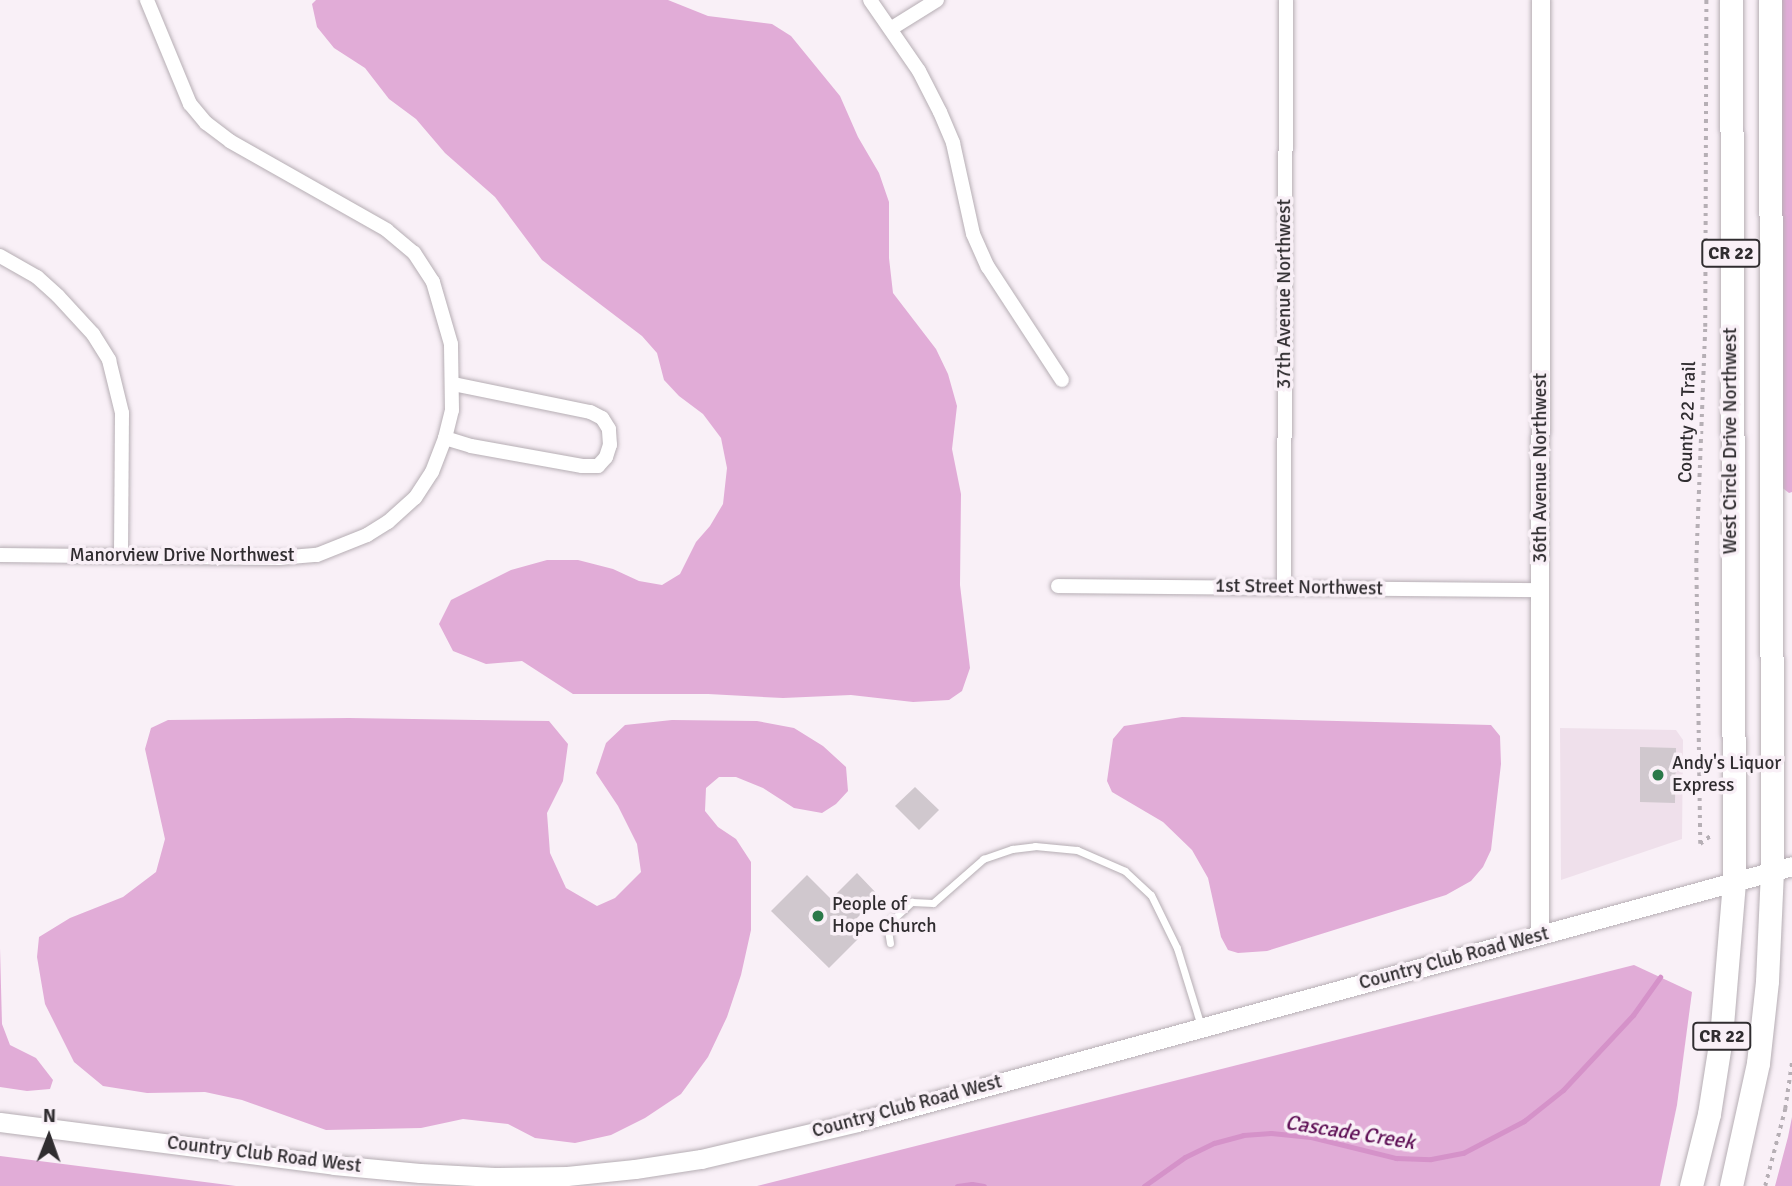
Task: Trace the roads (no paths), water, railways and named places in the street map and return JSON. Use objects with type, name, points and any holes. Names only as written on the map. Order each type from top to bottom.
[{"type":"main road","name":"West Circle Drive Northwest","points":[[1731,0],[1734,883]]},
{"type":"main road","name":"West Circle Drive Northwest","points":[[1770,0],[1782,869]]},
{"type":"main road","name":"Country Club Road West","points":[[0,1122],[334,1165],[494,1177],[567,1176],[675,1163],[755,1147],[1782,869]]},
{"type":"main road","name":"CR 22","points":[[1731,1186],[1758,1063],[1782,869]]},
{"type":"main road","name":"CR 22","points":[[1691,1186],[1709,1114],[1721,1037],[1734,883]]},
{"type":"street","name":"Manorview Drive Northwest","points":[[0,555],[279,558],[317,555],[348,545],[388,522],[415,498],[432,472],[446,438],[454,384],[451,344],[433,282],[414,253],[387,230],[230,141],[206,123],[185,93],[147,0]]},
{"type":"street","points":[[870,0],[892,28],[940,112],[953,143],[973,234],[988,267],[1062,380]]},
{"type":"street","points":[[892,28],[937,0]]},
{"type":"street","name":"37th Avenue Northwest","points":[[1284,587],[1286,0]]},
{"type":"street","name":"36th Avenue Northwest","points":[[1540,936],[1541,0]]},
{"type":"street","points":[[0,256],[26,270],[58,296],[93,334],[109,360],[122,413],[121,556]]},
{"type":"street","points":[[446,438],[471,446],[582,466],[598,466],[606,457],[610,445],[609,429],[602,418],[590,412],[454,384]]},
{"type":"street","name":"1st Street Northwest","points":[[1058,586],[1541,590]]},
{"type":"lane","points":[[890,943],[887,925],[912,902],[933,902],[982,859],[1012,849],[1058,846],[1110,862],[1140,882],[1161,909],[1177,948],[1201,1027]]},
{"type":"waterway","name":"Cascade Creek","points":[[1144,1186],[1185,1157],[1214,1143],[1243,1135],[1271,1133],[1311,1137],[1396,1158],[1431,1159],[1463,1153],[1524,1121],[1563,1090],[1633,1015],[1660,977]]},
{"type":"waterway","name":"Cascade Creek","points":[[957,1186],[984,1186]]},
{"type":"place","name":"Andy's Liquor Express","points":[[1658,775]]},
{"type":"place","name":"People of Hope Church","points":[[818,916]]}]
